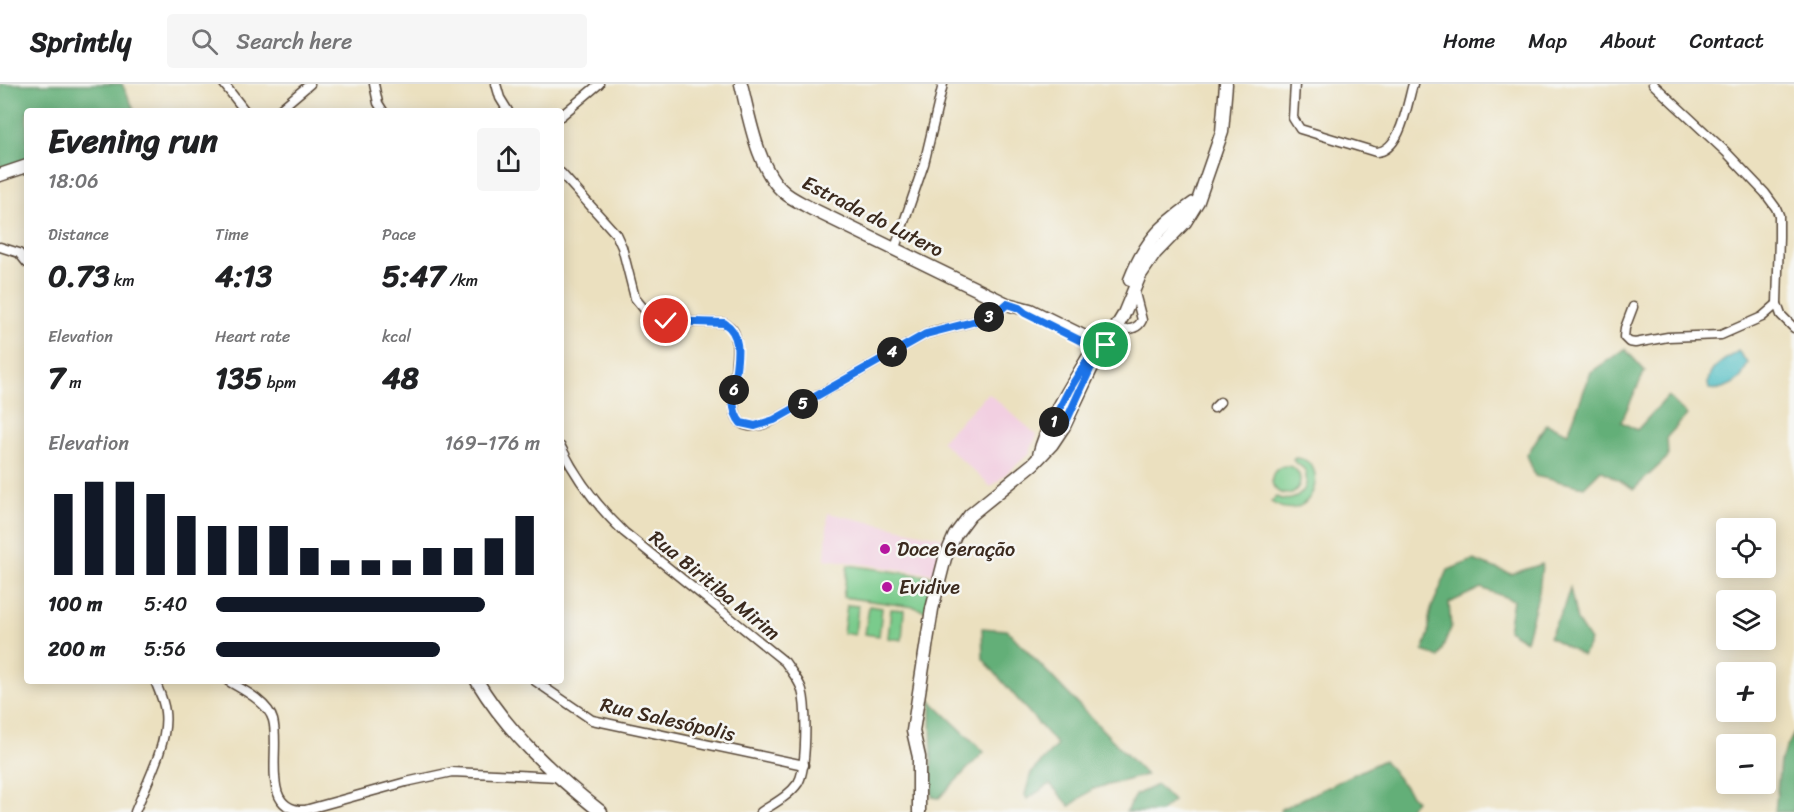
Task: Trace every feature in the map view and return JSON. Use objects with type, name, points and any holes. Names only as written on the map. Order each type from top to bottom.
[{"type":"main road","name":"Estrada do Lutero","points":[[741,84],[762,159],[776,184],[785,194],[1013,306],[1030,310],[1096,345]]},
{"type":"main road","points":[[1059,423],[1115,331],[1147,264],[1185,222],[1198,201],[1222,132],[1226,84]]},
{"type":"main road","points":[[0,174],[24,167]]},
{"type":"main road","points":[[920,812],[919,757],[913,731],[932,609],[945,558],[955,535],[970,515],[1023,473],[1052,444],[1069,390],[1115,316],[1140,257],[1154,235],[1172,218],[1198,201]]},
{"type":"main road","points":[[1154,235],[1161,236],[1164,244]]},
{"type":"main road","points":[[479,684],[503,720],[521,741],[558,777],[601,812]]},
{"type":"street","points":[[224,84],[243,108]]},
{"type":"street","points":[[282,108],[310,84]]},
{"type":"street","points":[[375,84],[381,108]]},
{"type":"street","points":[[495,84],[506,108]]},
{"type":"street","points":[[564,113],[599,84]]},
{"type":"street","points":[[895,248],[924,164],[943,84]]},
{"type":"street","points":[[1295,84],[1293,118],[1300,129],[1376,152],[1383,152],[1389,148],[1397,137],[1413,84]]},
{"type":"street","points":[[1653,84],[1726,152],[1776,208],[1779,222],[1777,304],[1781,315],[1794,328]]},
{"type":"street","points":[[564,176],[616,234],[622,247],[635,298],[644,309],[654,317],[666,321],[724,323],[730,327],[734,333],[737,357],[734,412],[741,423],[764,425],[926,334],[984,319],[1013,306]]},
{"type":"street","points":[[0,247],[19,253],[24,259]]},
{"type":"street","points":[[1115,331],[1136,328],[1142,320],[1134,288]]},
{"type":"street","points":[[1633,308],[1624,336],[1629,342],[1635,343],[1668,337],[1721,335],[1762,317],[1777,304]]},
{"type":"street","name":"Rua Biritiba Mirim","points":[[564,454],[572,471],[601,510],[624,532],[785,662],[802,691],[804,765]]},
{"type":"street","points":[[135,812],[163,740],[166,725],[163,702],[156,684]]},
{"type":"street","points":[[232,684],[259,702],[273,720],[277,796],[284,807],[290,810],[306,810],[396,784],[452,772],[558,777]]},
{"type":"street","name":"Rua Salesópolis","points":[[539,684],[592,720],[804,765]]},
{"type":"street","points":[[760,812],[793,789],[799,782],[804,765]]},
{"type":"shaded area","points":[[988,393],[1037,435],[1029,454],[991,487],[941,441]]},
{"type":"shaded area","name":"Doce Geração","points":[[828,513],[948,539],[935,574],[825,559]]},
{"type":"green space","points":[[0,84],[122,84],[134,108],[24,108],[24,172],[0,177]]},
{"type":"green space","points":[[1625,349],[1645,371],[1621,422],[1637,430],[1668,396],[1687,415],[1667,437],[1668,457],[1634,489],[1601,470],[1584,487],[1535,476],[1527,455],[1546,424],[1568,433],[1591,372]]},
{"type":"green space","points":[[1295,458],[1307,461],[1313,469],[1315,480],[1313,491],[1307,501],[1298,507],[1285,508],[1271,502],[1276,497],[1290,499],[1296,497],[1304,489],[1306,483],[1304,469],[1293,460]]},
{"type":"green space","points":[[1286,466],[1296,470],[1300,480],[1296,490],[1286,494],[1276,490],[1272,480],[1276,470]]},
{"type":"green space","points":[[1473,560],[1511,574],[1542,564],[1539,592],[1526,641],[1508,630],[1513,600],[1481,588],[1449,603],[1451,628],[1439,657],[1423,651],[1429,633],[1431,609],[1448,570]]},
{"type":"green space","name":"Evidive","points":[[848,565],[932,577],[926,611],[914,607],[843,597]]},
{"type":"green space","points":[[1570,588],[1577,621],[1590,641],[1583,656],[1549,637]]},
{"type":"green space","points":[[847,605],[858,606],[855,635],[843,633]]},
{"type":"green space","points":[[869,606],[882,608],[879,636],[865,634]]},
{"type":"green space","points":[[891,609],[904,610],[902,640],[888,638]]},
{"type":"green space","points":[[982,628],[1007,630],[1146,775],[1093,789],[1070,806],[1050,784],[1027,799],[1025,795],[1031,773],[1057,745],[983,659]]},
{"type":"green space","points":[[931,701],[984,752],[939,798],[932,797]]},
{"type":"green space","points":[[1794,733],[1794,812],[1775,812],[1780,761]]},
{"type":"green space","points":[[1384,760],[1416,801],[1406,812],[1280,812],[1281,809]]},
{"type":"green space","points":[[1157,785],[1173,801],[1160,812],[1126,812],[1135,795]]},
{"type":"water","points":[[1738,351],[1748,363],[1741,377],[1726,387],[1709,389],[1709,376],[1712,371]]},
{"type":"place","name":"Doce Geração","points":[[885,549]]},
{"type":"place","name":"Evidive","points":[[887,587]]},
{"type":"route","points":[[666,321],[724,323],[730,327],[736,340],[737,357],[734,412],[741,423],[749,426],[764,425],[774,420],[926,334],[984,319],[1007,304],[1095,348],[1053,421],[1064,426],[1090,369],[1106,345]]}]
